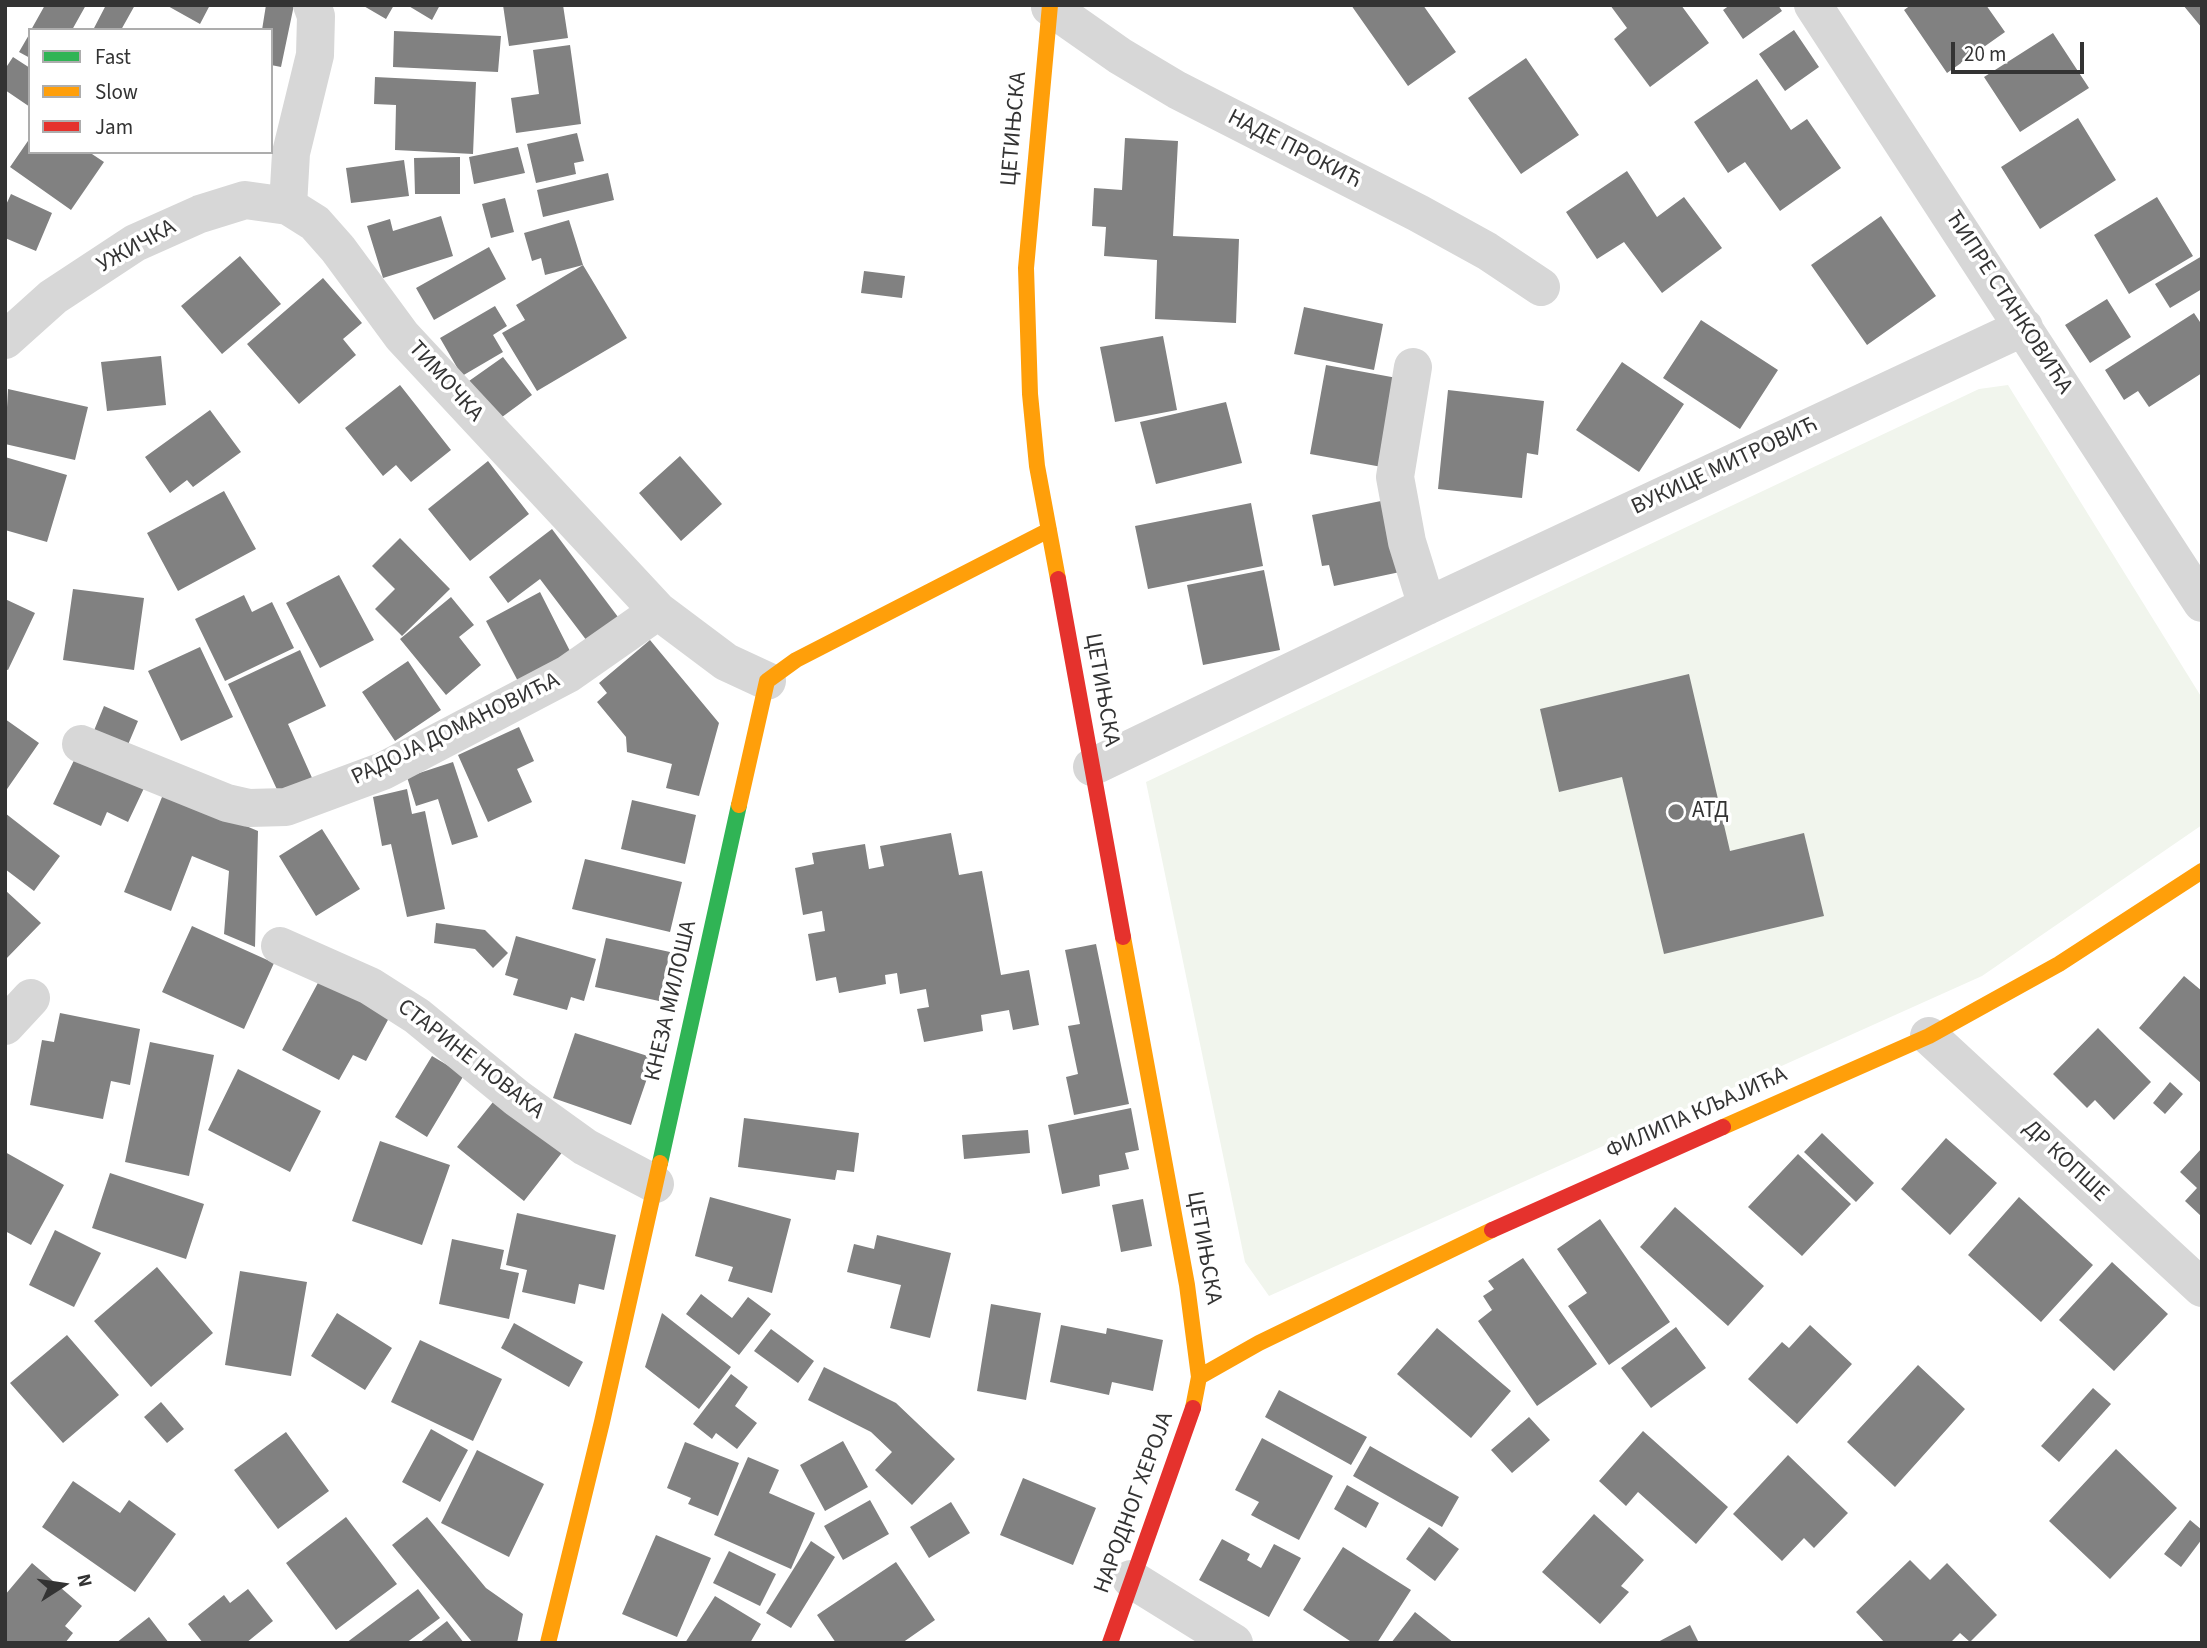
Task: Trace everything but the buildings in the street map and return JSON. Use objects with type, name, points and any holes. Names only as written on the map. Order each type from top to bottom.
[{"type":"street","points":[[288,206],[291,153],[315,55],[316,16],[312,5]]},
{"type":"street","name":"ЋИПРЕ СТАНКОВИЋА","points":[[1813,5],[2202,603]]},
{"type":"street","name":"НАДЕ ПРОКИЋ","points":[[1050,6],[1120,56],[1177,89],[1488,251],[1541,287]]},
{"type":"street","name":"ЦЕТИЊСКА","points":[[1050,6],[1027,268],[1030,394],[1037,466],[1187,1285],[1199,1377]]},
{"type":"street","name":"УЖИЧКА","points":[[5,340],[53,297],[135,243],[200,214],[245,200],[288,206]]},
{"type":"street","name":"ТИМОЧКА","points":[[288,206],[323,232],[402,335],[659,611],[726,662],[766,681]]},
{"type":"street","name":"ВУКИЦЕ МИТРОВИЋ","points":[[1092,767],[1427,606],[2024,327]]},
{"type":"street","points":[[1413,367],[1395,477],[1407,542],[1427,606]]},
{"type":"street","points":[[766,681],[796,660],[1049,530]]},
{"type":"street","name":"РАДОЈА ДОМАНОВИЋА","points":[[81,744],[227,803],[249,808],[286,807],[383,771],[568,674],[659,611]]},
{"type":"street","name":"КНЕЗА МИЛОША","points":[[548,1643],[602,1422],[766,681]]},
{"type":"street","name":"ФИЛИПА КЉАЈИЋА","points":[[1199,1377],[1259,1343],[1496,1228],[1929,1035],[2059,964],[2202,871]]},
{"type":"street","name":"СТАРИНЕ НОВАКА","points":[[279,946],[370,986],[417,1016],[517,1098],[585,1147],[654,1184]]},
{"type":"street","points":[[5,1026],[32,998]]},
{"type":"street","name":"ДР КОПШЕ","points":[[1929,1035],[2202,1288]]},
{"type":"street","name":"НАРОДНОГ ХЕРОЈА","points":[[1110,1643],[1195,1402],[1199,1377]]},
{"type":"street","points":[[1131,1579],[1234,1643]]},
{"type":"shaded area","points":[[2008,385],[2202,698],[2202,825],[1982,976],[1269,1296],[1245,1262],[1146,782],[1979,389]]},
{"type":"traffic: fast","points":[[660,1163],[739,805]]},
{"type":"traffic: slow","points":[[1050,5],[1026,268],[1030,394],[1037,466],[1058,579]]},
{"type":"traffic: slow","points":[[739,805],[767,681],[796,660],[1049,530]]},
{"type":"traffic: slow","points":[[1723,1127],[1929,1036],[2059,964],[2202,871]]},
{"type":"traffic: slow","points":[[1123,937],[1187,1285],[1199,1377],[1193,1408]]},
{"type":"traffic: slow","points":[[548,1643],[602,1422],[660,1163]]},
{"type":"traffic: slow","points":[[1199,1377],[1259,1343],[1492,1230]]},
{"type":"traffic: jam","points":[[1058,579],[1123,937]]},
{"type":"traffic: jam","points":[[1492,1230],[1723,1127]]},
{"type":"traffic: jam","points":[[1110,1643],[1193,1408]]},
{"type":"place","name":"АТД","points":[[1676,812]]}]
